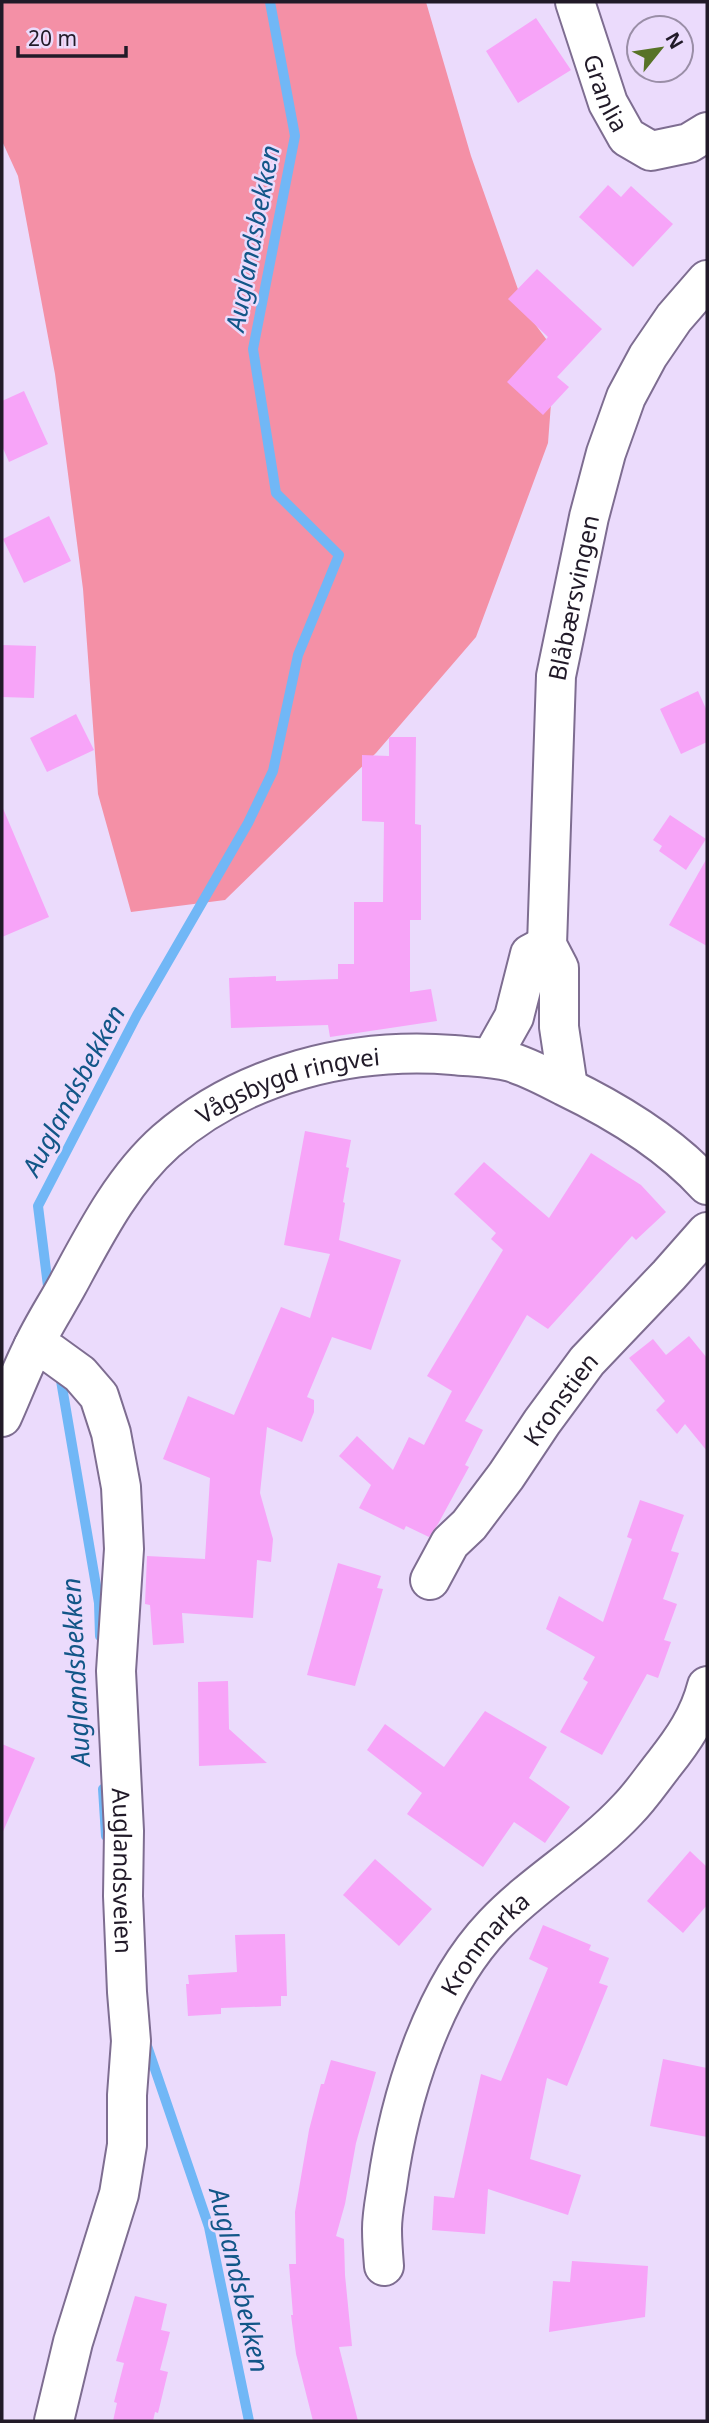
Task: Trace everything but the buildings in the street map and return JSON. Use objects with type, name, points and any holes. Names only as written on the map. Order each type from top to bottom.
[{"type":"street","name":"Granlia","points":[[575,2],[608,103],[627,137],[651,151],[689,143],[707,132]]},
{"type":"street","name":"Blåbærsvingen","points":[[568,1087],[559,1027],[559,968],[547,945],[556,676],[589,517],[606,453],[626,397],[648,356],[674,318],[707,280]]},
{"type":"street","points":[[491,1058],[514,1017],[530,954],[547,945]]},
{"type":"street","name":"Vågsbygd ringvei","points":[[2,1417],[33,1347],[83,1254],[120,1193],[164,1142],[232,1096],[274,1077],[347,1059],[387,1054],[491,1058],[530,1069],[630,1121],[665,1146],[707,1185]]},
{"type":"street","name":"Kronstien","points":[[430,1580],[450,1544],[470,1525],[587,1361],[707,1232]]},
{"type":"street","name":"Auglandsveien","points":[[33,1347],[51,1353],[80,1374],[100,1396],[111,1433],[121,1487],[124,1549],[116,1671],[124,1830],[123,1896],[131,2041],[127,2145],[119,2194],[73,2342],[54,2421]]},
{"type":"street","name":"Kronmarka","points":[[384,2266],[382,2227],[391,2157],[401,2111],[426,2036],[453,1984],[470,1955],[494,1925],[627,1810],[686,1737],[702,1704],[707,1686]]},
{"type":"shaded area","points":[[2,2],[426,2],[471,156],[526,312],[555,351],[548,443],[476,637],[376,753],[225,900],[131,912],[98,794],[83,589],[55,374],[18,176],[2,141]]},
{"type":"waterway","name":"Auglandsbekken","points":[[49,1294],[38,1206],[137,1015],[248,823],[273,771],[298,655],[339,555],[276,493],[253,349],[295,136],[270,2]]},
{"type":"waterway","name":"Auglandsbekken","points":[[59,1369],[99,1603],[100,1636]]},
{"type":"waterway","name":"Auglandsbekken","points":[[103,1789],[106,1836]]},
{"type":"waterway","name":"Auglandsbekken","points":[[145,2040],[209,2227],[249,2421]]}]
